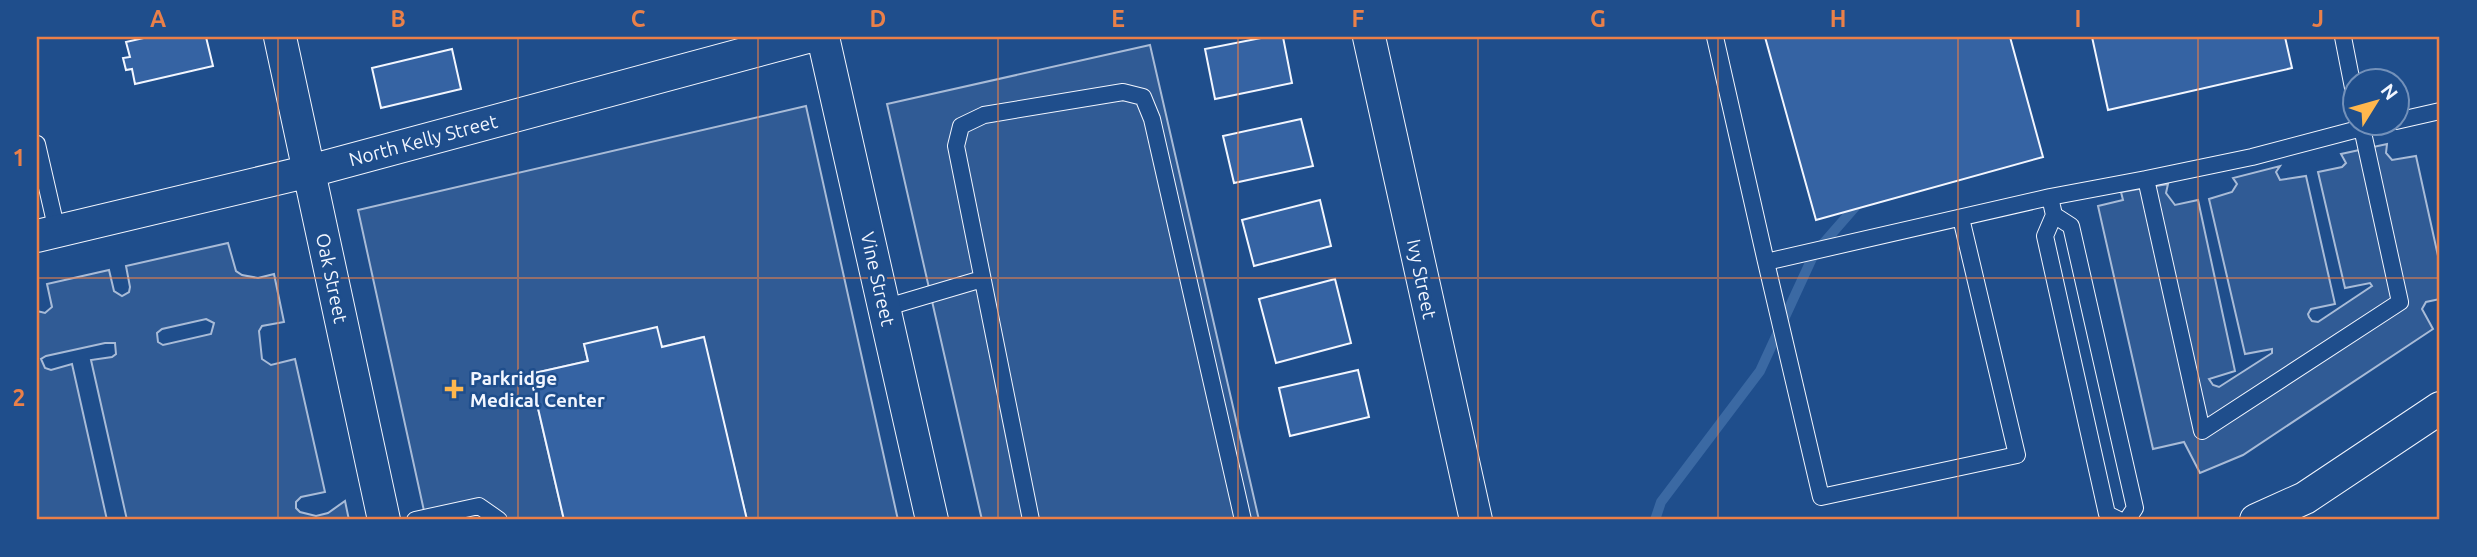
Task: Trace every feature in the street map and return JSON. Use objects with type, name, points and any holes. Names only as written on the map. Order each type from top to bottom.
[{"type":"street","name":"Oak Street","points":[[280,37],[384,520]]},
{"type":"street","name":"North Kelly Street","points":[[47,234],[310,171],[807,37]]},
{"type":"street","name":"Vine Street","points":[[823,37],[932,520]]},
{"type":"street","name":"Ivy Street","points":[[1369,37],[1476,520]]},
{"type":"street","points":[[2256,520],[2305,498],[2440,408]]},
{"type":"lane","points":[[1715,37],[1821,497],[2017,455],[1961,218]]},
{"type":"lane","points":[[2343,37],[2349,66]]},
{"type":"lane","points":[[1031,520],[956,146],[961,126],[984,115],[1123,92],[1143,97],[1152,119],[1243,520]]},
{"type":"lane","points":[[2410,118],[2440,111]]},
{"type":"lane","points":[[1766,262],[2050,197],[2252,157],[2340,131]]},
{"type":"lane","points":[[2146,179],[2202,432],[2400,302],[2363,136]]},
{"type":"lane","points":[[37,144],[47,234]]},
{"type":"lane","points":[[2050,197],[2054,215],[2046,236],[2048,249],[2107,514],[2119,520]]},
{"type":"lane","points":[[2054,215],[2071,226],[2135,508],[2127,520]]},
{"type":"lane","points":[[884,307],[982,279]]},
{"type":"lane","points":[[415,520],[479,506],[499,520]]},
{"type":"shaded area","points":[[1150,45],[1259,520],[982,520],[887,104]]},
{"type":"shaded area","points":[[806,106],[898,520],[747,520],[703,337],[662,347],[584,344],[588,361],[530,374],[564,520],[426,520],[358,210]]},
{"type":"shaded area","points":[[2387,144],[2386,153],[2392,160],[2416,156],[2440,265],[2440,299],[2426,302],[2422,309],[2433,329],[2243,455],[2200,473],[2184,442],[2153,449],[2098,206],[2123,200],[2121,192],[2168,184],[2166,193],[2175,205],[2198,200],[2235,371],[2209,379],[2213,385],[2219,387],[2272,353],[2272,349],[2245,354],[2209,199],[2232,192],[2237,184],[2233,178],[2280,166],[2276,172],[2280,180],[2306,176],[2335,304],[2311,309],[2309,317],[2318,322],[2372,286],[2370,283],[2345,288],[2318,172],[2342,167],[2346,163],[2341,154]]},
{"type":"shaded area","points":[[228,243],[236,271],[258,278],[274,274],[284,322],[262,326],[259,331],[262,359],[271,365],[295,359],[325,492],[301,497],[296,502],[296,508],[300,512],[316,516],[328,513],[345,501],[349,520],[127,520],[91,360],[116,354],[115,343],[105,343],[41,359],[45,368],[51,370],[72,364],[107,520],[37,520],[37,311],[45,313],[52,307],[47,284],[109,270],[114,291],[122,296],[129,292],[130,287],[126,266]],"holes":[[[206,319],[214,323],[211,334],[163,345],[158,342],[157,333],[162,329]]]},
{"type":"building","points":[[148,37],[206,37],[213,66],[135,84],[132,69],[126,70],[123,58],[130,57],[126,42]]},
{"type":"building","points":[[1266,37],[1283,37],[1292,83],[1215,99],[1205,49]]},
{"type":"building","points":[[1765,37],[2010,37],[2043,157],[1816,220]]},
{"type":"building","points":[[2092,37],[2285,37],[2292,68],[2108,110]]},
{"type":"building","points":[[452,49],[461,89],[381,108],[372,68]]},
{"type":"building","points":[[1301,119],[1313,166],[1234,183],[1223,136]]},
{"type":"building","points":[[1320,200],[1331,246],[1254,266],[1242,220]]},
{"type":"building","points":[[1335,279],[1351,343],[1276,363],[1259,299]]},
{"type":"building","points":[[657,327],[662,347],[704,337],[747,520],[564,520],[530,374],[588,361],[584,344]]},
{"type":"building","points":[[1358,370],[1369,417],[1290,436],[1279,388]]},
{"type":"waterway","points":[[1655,520],[1661,502],[1760,371],[1814,254],[1862,199]]},
{"type":"place","name":"Parkridge Medical Center","points":[[454,389]]}]
